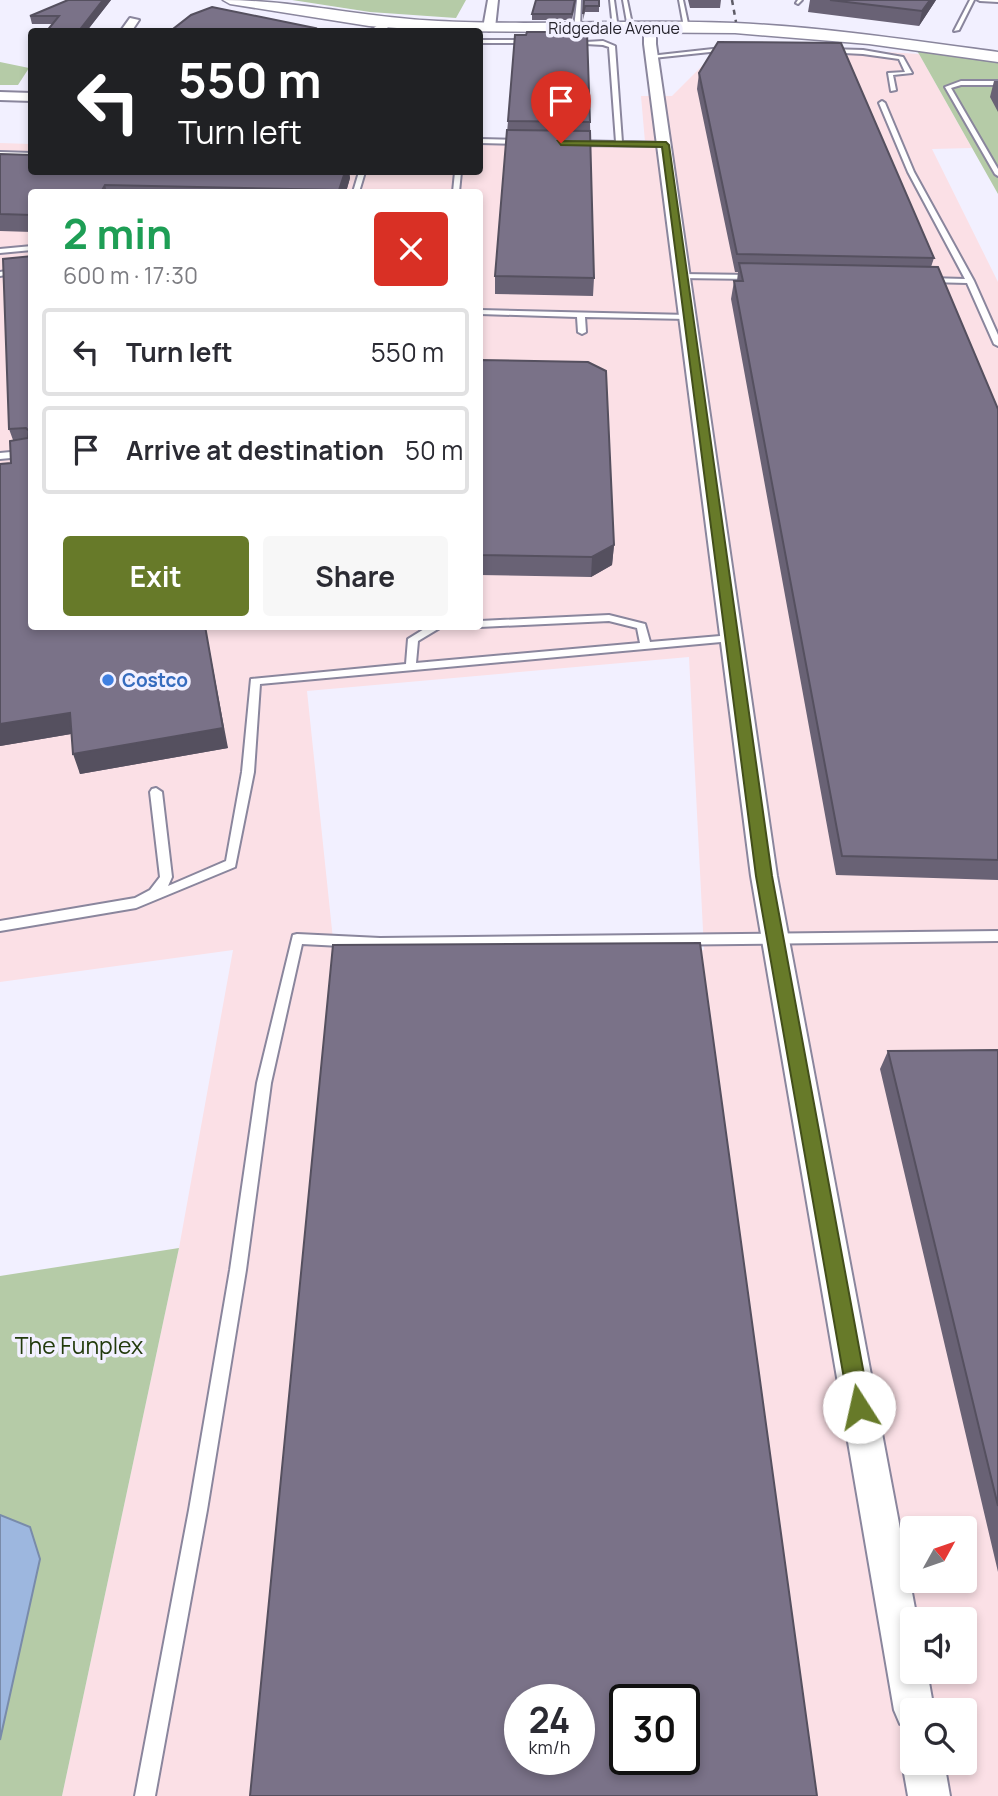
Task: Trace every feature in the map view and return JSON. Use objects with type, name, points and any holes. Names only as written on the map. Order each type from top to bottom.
[{"type":"main road","name":"Ridgedale Avenue","points":[[230,0],[388,23],[489,28],[687,27],[817,33],[998,57]]},
{"type":"street","points":[[489,28],[493,0]]},
{"type":"street","points":[[128,28],[134,20]]},
{"type":"street","points":[[380,28],[388,23]]},
{"type":"street","points":[[632,27],[653,56],[764,876],[912,1698]]},
{"type":"street","points":[[0,96],[28,97]]},
{"type":"street","points":[[925,1775],[929,1796]]},
{"type":"lane","points":[[577,28],[579,0]]},
{"type":"lane","points":[[612,0],[632,27]]},
{"type":"lane","points":[[625,0],[632,27]]},
{"type":"lane","points":[[681,0],[687,27]]},
{"type":"lane","points":[[956,30],[972,0]]},
{"type":"lane","points":[[981,0],[998,1]]},
{"type":"lane","points":[[483,42],[534,43]]},
{"type":"lane","points":[[562,43],[603,43],[612,46],[619,144]]},
{"type":"lane","points":[[653,56],[741,48]]},
{"type":"lane","points":[[825,51],[882,54],[901,58],[909,74],[890,74],[893,90]]},
{"type":"lane","points":[[998,83],[961,83],[948,88],[998,174]]},
{"type":"lane","points":[[882,103],[892,133],[917,186],[970,281],[998,344]]},
{"type":"lane","points":[[483,141],[534,142]]},
{"type":"lane","points":[[561,143],[666,145]]},
{"type":"lane","points":[[0,154],[28,155]]},
{"type":"lane","points":[[0,251],[28,248]]},
{"type":"lane","points":[[0,274],[28,269]]},
{"type":"lane","points":[[682,276],[763,277]]},
{"type":"lane","points":[[915,280],[970,281]]},
{"type":"lane","points":[[483,312],[688,317]]},
{"type":"lane","points":[[581,314],[582,332]]},
{"type":"lane","points":[[0,456],[28,453]]},
{"type":"lane","points":[[483,624],[609,618],[641,626],[646,645]]},
{"type":"lane","points":[[411,667],[413,639],[430,630]]},
{"type":"lane","points":[[0,926],[136,903],[232,864],[248,772],[255,681],[732,638]]},
{"type":"lane","points":[[151,898],[161,889],[166,877],[156,792]]},
{"type":"lane","points":[[145,1796],[198,1510],[238,1270],[264,1083],[297,939],[380,943],[998,936]]},
{"type":"shaded area","points":[[725,43],[919,54],[972,148],[932,149],[998,282],[998,1796],[62,1796],[179,1248],[233,950],[0,982],[0,143],[28,144],[28,175],[483,175],[483,140],[645,142],[641,96],[672,96]],"holes":[[[689,657],[704,950],[334,949],[307,691]]]},
{"type":"green space","points":[[292,0],[466,0],[456,18],[370,12]]},
{"type":"green space","points":[[916,50],[998,61],[998,194],[919,54]]},
{"type":"green space","points":[[0,62],[28,68],[18,85],[0,85]]},
{"type":"green space","name":"The Funplex","points":[[179,1248],[62,1796],[0,1796],[0,1276]]},
{"type":"water","points":[[0,1515],[30,1527],[40,1559],[0,1740]]},
{"type":"building","points":[[68,0],[103,0],[81,28],[49,28],[59,16],[30,16]]},
{"type":"building","points":[[536,0],[575,0],[572,14],[532,14]]},
{"type":"building","points":[[584,0],[599,0],[599,6],[585,6],[583,14]]},
{"type":"building","points":[[830,0],[930,0],[922,11]]},
{"type":"building","points":[[212,7],[315,28],[174,28],[191,15]]},
{"type":"building","points":[[527,32],[587,32],[590,122],[508,121],[515,35],[526,35]]},
{"type":"building","points":[[718,42],[841,43],[934,258],[737,254],[699,73]]},
{"type":"building","points":[[507,130],[590,131],[594,278],[495,276]]},
{"type":"building","points":[[0,154],[28,155],[28,175],[344,175],[339,189],[105,185],[103,189],[28,189],[28,215],[0,214]]},
{"type":"building","name":"Costco","points":[[28,256],[28,430],[9,429],[3,259]]},
{"type":"building","points":[[739,263],[938,267],[998,409],[998,860],[842,856],[734,281],[743,281]]},
{"type":"building","points":[[483,360],[588,362],[606,371],[614,545],[592,557],[483,555]]},
{"type":"building","name":"Costco","points":[[28,438],[28,630],[206,630],[223,728],[73,754],[70,713],[0,724],[0,464],[11,463],[10,441]]},
{"type":"building","points":[[700,943],[817,1796],[250,1796],[333,945]]},
{"type":"building","points":[[998,1050],[998,1506],[888,1051]]},
{"type":"railway","points":[[732,0],[736,22]]},
{"type":"place","name":"Costco","points":[[108,680]]},
{"type":"route","points":[[561,143],[666,145],[764,876],[859,1407]]}]
